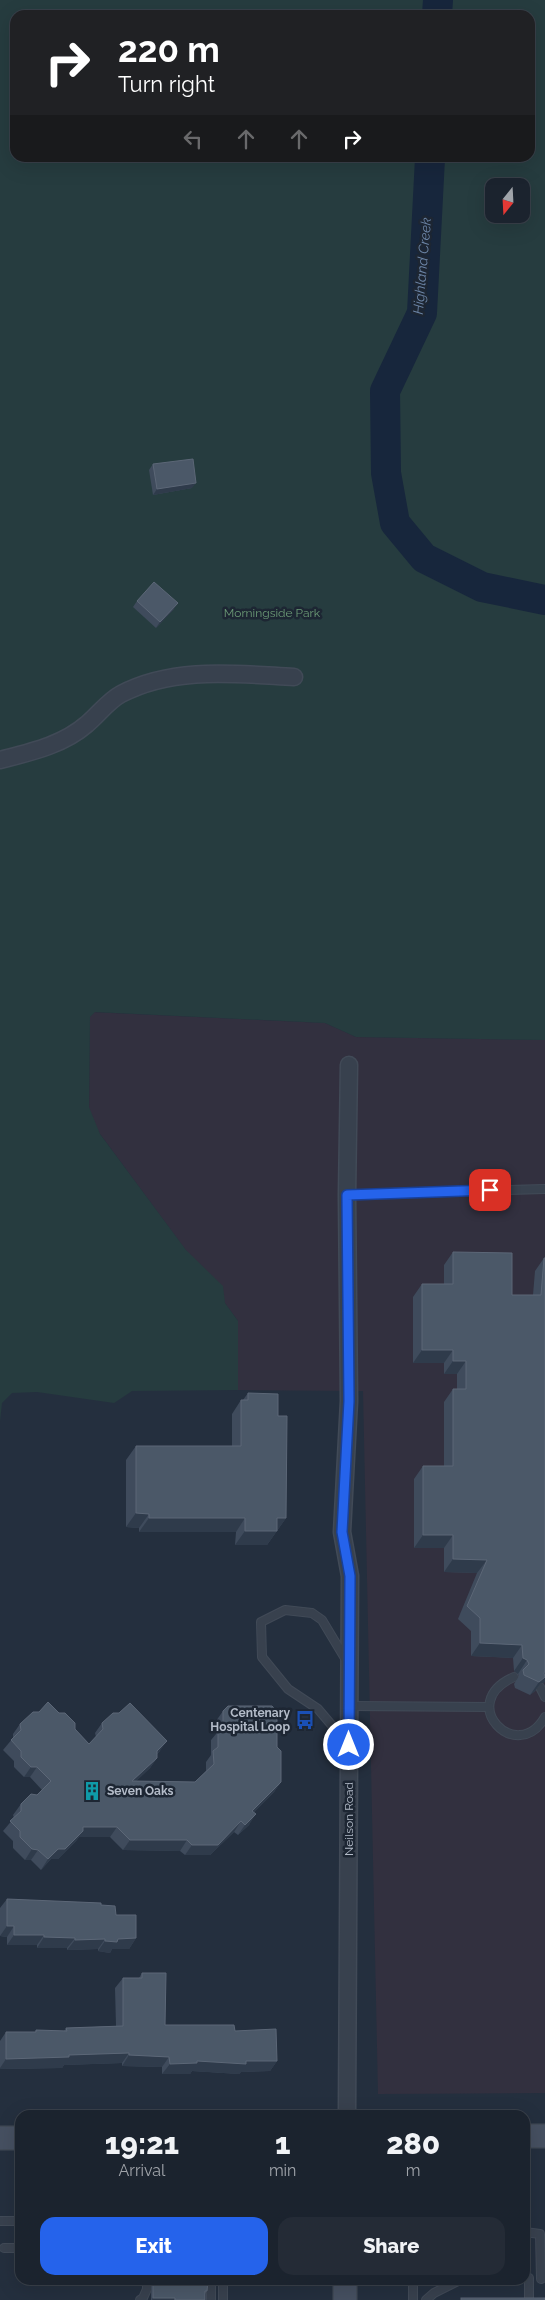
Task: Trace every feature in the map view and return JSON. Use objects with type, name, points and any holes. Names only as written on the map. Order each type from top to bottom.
[{"type":"main road","points":[[530,2136],[545,2136]]},
{"type":"main road","points":[[0,2138],[15,2138]]},
{"type":"main road","points":[[345,2285],[345,2300]]},
{"type":"street","points":[[0,760],[62,740],[87,724],[111,700],[122,693],[168,678],[187,675],[252,674],[294,677]]},
{"type":"street","name":"Neilson Road","points":[[347,2110],[350,1576],[342,1532],[349,1401],[347,1195],[349,1066]]},
{"type":"lane","points":[[347,1195],[545,1189]]},
{"type":"lane","points":[[349,1666],[322,1620],[312,1613],[285,1610],[261,1622],[262,1657],[288,1689],[318,1710],[349,1745]]},
{"type":"lane","points":[[514,1677],[505,1680],[490,1697],[489,1707],[492,1719],[499,1728],[509,1734],[520,1735],[528,1734],[540,1725],[545,1717]]},
{"type":"lane","points":[[540,1687],[545,1697]]},
{"type":"lane","points":[[350,1706],[489,1707]]},
{"type":"lane","points":[[0,2221],[15,2221]]},
{"type":"lane","points":[[530,2233],[540,2234],[543,2278],[530,2278]]},
{"type":"lane","points":[[4,2248],[15,2248]]},
{"type":"lane","points":[[140,2300],[147,2289],[147,2285]]},
{"type":"lane","points":[[211,2285],[211,2300]]},
{"type":"lane","points":[[223,2285],[223,2300]]},
{"type":"lane","points":[[413,2285],[413,2300]]},
{"type":"lane","points":[[426,2300],[434,2293],[450,2285]]},
{"type":"lane","points":[[528,2285],[529,2300]]},
{"type":"shaded area","points":[[90,1012],[325,1023],[356,1037],[545,1040],[545,2093],[378,2094],[363,1391],[238,1390],[238,1321],[89,1119]]},
{"type":"green space","name":"Morningside Park","points":[[0,0],[545,0],[545,1040],[356,1037],[325,1023],[95,1012],[90,1017],[89,1107],[100,1134],[186,1250],[223,1286],[225,1303],[238,1321],[238,1390],[132,1391],[114,1403],[37,1392],[12,1393],[2,1403],[0,1422]]},
{"type":"building","points":[[193,459],[196,483],[157,489],[153,464]]},
{"type":"building","points":[[154,582],[178,603],[160,622],[137,601]]},
{"type":"building","points":[[453,1252],[512,1253],[512,1295],[541,1295],[545,1258],[545,1677],[539,1682],[524,1675],[523,1670],[529,1664],[523,1658],[522,1645],[480,1643],[480,1618],[467,1606],[487,1560],[453,1559],[453,1535],[423,1535],[423,1466],[453,1466],[453,1389],[466,1389],[466,1361],[453,1361],[453,1350],[422,1350],[422,1284],[453,1284]]},
{"type":"building","points":[[248,1393],[278,1394],[278,1416],[287,1416],[286,1518],[277,1518],[277,1531],[245,1531],[245,1518],[149,1518],[149,1514],[136,1513],[136,1446],[241,1446],[241,1400],[248,1400]]},
{"type":"building","name":"Seven Oaks","points":[[48,1702],[59,1713],[65,1713],[75,1723],[75,1729],[89,1744],[103,1729],[102,1723],[113,1713],[119,1713],[130,1703],[167,1741],[157,1751],[157,1758],[132,1781],[195,1782],[214,1764],[213,1751],[218,1747],[218,1730],[223,1726],[223,1711],[228,1706],[272,1706],[277,1711],[277,1747],[281,1751],[281,1782],[252,1811],[256,1814],[245,1825],[241,1821],[218,1845],[192,1845],[187,1840],[130,1840],[117,1827],[83,1827],[83,1831],[65,1849],[58,1849],[48,1859],[38,1850],[32,1849],[20,1837],[20,1831],[10,1821],[21,1811],[21,1804],[31,1794],[37,1795],[51,1781],[37,1767],[31,1767],[21,1757],[21,1751],[11,1740],[21,1730],[20,1724],[33,1712],[39,1712]]},
{"type":"building","points":[[7,1899],[101,1903],[101,1905],[115,1906],[116,1915],[136,1915],[136,1938],[118,1939],[117,1942],[105,1941],[105,1939],[75,1940],[75,1938],[44,1937],[44,1935],[14,1935],[14,1926],[7,1926]]},
{"type":"building","points":[[142,1973],[166,1973],[165,2025],[234,2025],[235,2031],[276,2029],[277,2061],[246,2061],[246,2064],[197,2061],[197,2063],[170,2064],[169,2057],[129,2055],[129,2053],[6,2059],[6,2032],[36,2032],[36,2030],[67,2031],[66,2028],[123,2026],[123,1978],[142,1978]]},
{"type":"building","points":[[153,2285],[208,2285],[207,2291],[205,2291],[205,2300],[153,2298]]},
{"type":"building","points":[[461,2298],[545,2298],[545,2300],[461,2300]]},
{"type":"waterway","name":"Highland Creek","points":[[437,10],[438,0]]},
{"type":"waterway","name":"Highland Creek","points":[[430,162],[422,313],[385,391],[386,473],[395,523],[424,558],[482,587],[545,600]]},
{"type":"place","name":"Centenary Hospital Loop","points":[[305,1720]]},
{"type":"place","name":"Seven Oaks","points":[[92,1791]]},
{"type":"route","points":[[349,1745],[350,1576],[342,1532],[349,1401],[347,1195],[490,1190]]}]
